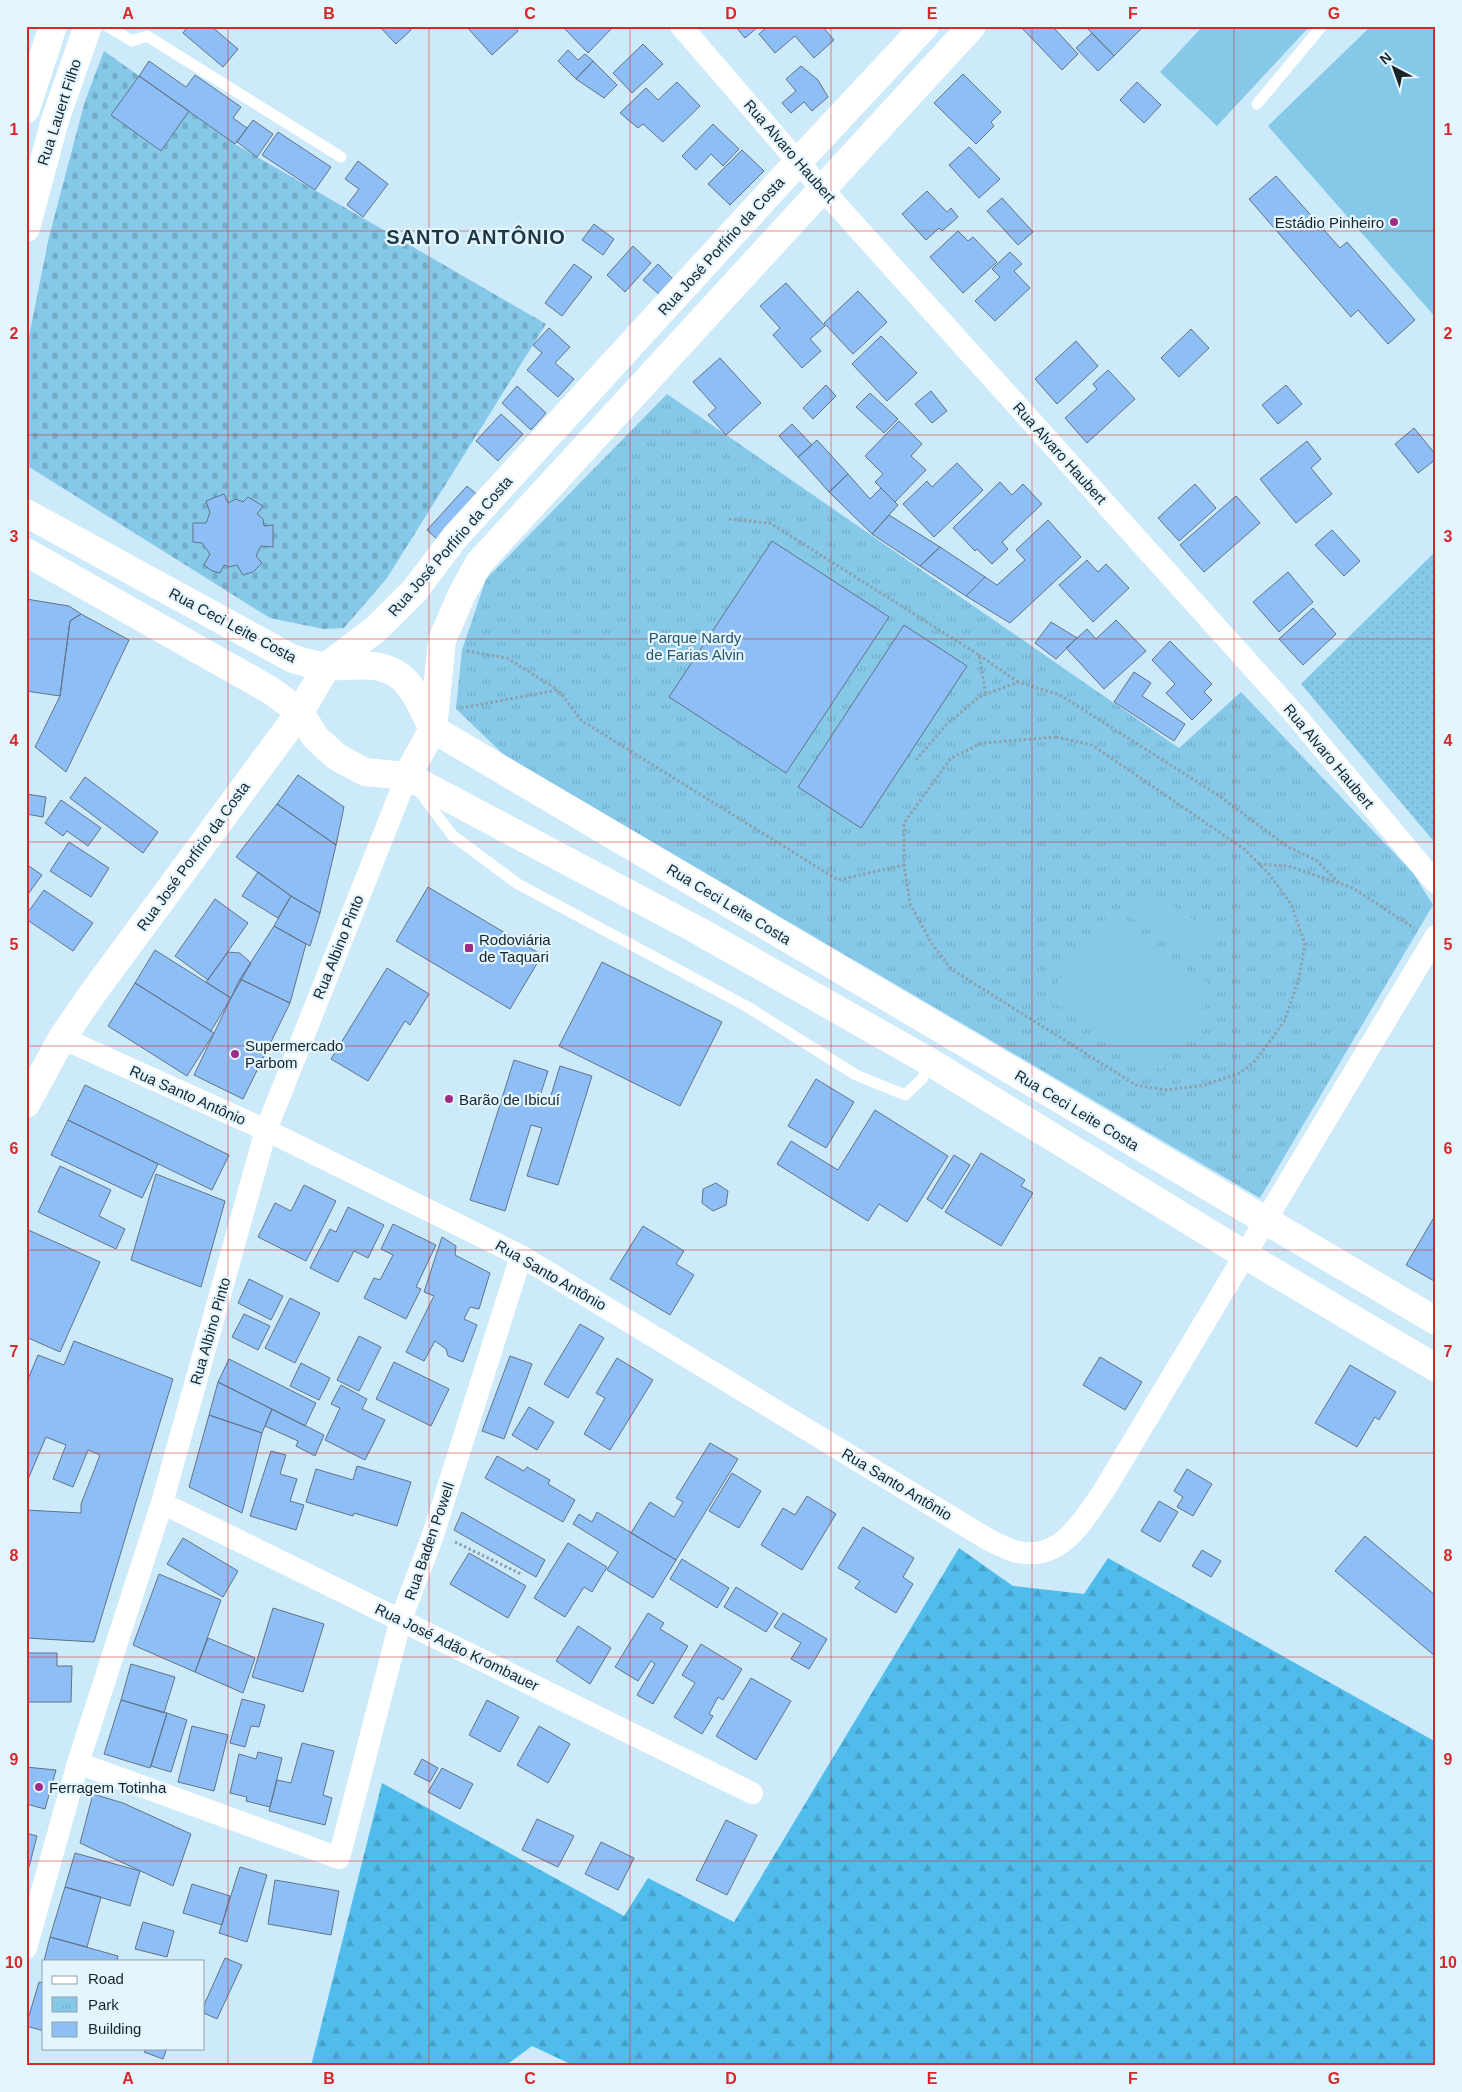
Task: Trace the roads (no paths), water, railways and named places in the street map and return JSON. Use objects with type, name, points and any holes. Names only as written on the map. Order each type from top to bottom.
[{"type":"street","points":[[26,109],[53,26]]},
{"type":"street","name":"Rua Lauert Filho","points":[[26,228],[55,120],[88,26]]},
{"type":"street","name":"Rua Alvaro Haubert","points":[[681,26],[798,162],[1291,710],[1436,883]]},
{"type":"street","name":"Rua José Porfírio da Costa","points":[[26,1104],[62,1038],[93,992],[300,712],[327,666],[376,629],[415,590],[455,537],[925,26]]},
{"type":"street","points":[[434,729],[442,640],[461,596],[479,563],[972,26]]},
{"type":"street","name":"Rua Ceci Leite Costa","points":[[26,513],[293,659],[327,666],[349,664],[386,668],[401,676],[414,692],[434,729],[1436,1321]]},
{"type":"street","points":[[26,552],[270,690],[300,712],[315,737],[337,757],[365,772],[407,776],[699,931],[930,1062],[1245,1255],[1436,1368]]},
{"type":"street","name":"Rua Albino Pinto","points":[[26,1948],[78,1764],[162,1503],[266,1130],[407,776],[434,729]]},
{"type":"street","points":[[1245,1255],[1434,939]]},
{"type":"street","points":[[930,1062],[946,1033]]},
{"type":"street","name":"Rua Santo Antônio","points":[[62,1038],[266,1130],[521,1256],[989,1540],[1017,1552],[1040,1553],[1059,1546],[1074,1533],[1103,1492],[1245,1255]]},
{"type":"street","name":"Rua Baden Powell","points":[[78,1764],[339,1858],[401,1619],[434,1535],[521,1256]]},
{"type":"street","name":"Rua José Adão Krombauer","points":[[162,1503],[752,1793]]},
{"type":"lane","points":[[106,26],[132,40],[148,36],[341,157]]},
{"type":"lane","points":[[1257,104],[1322,26]]},
{"type":"lane","points":[[407,776],[452,835],[518,884],[746,1006],[856,1074],[905,1095],[922,1079],[930,1062]]},
{"type":"place","name":"Estádio Pinheiro","points":[[1394,222]]},
{"type":"place","name":"Rodoviária de Taquari","points":[[469,948]]},
{"type":"place","name":"Supermercado Parbom","points":[[235,1054]]},
{"type":"place","name":"Barão de Ibicuí","points":[[449,1099]]},
{"type":"place","name":"Ferragem Totinha","points":[[39,1787]]},
{"type":"district","name":"SANTO ANTÔNIO","points":[[476,237]]},
{"type":"park label","name":"Parque Nardy de Farias Alvin","points":[[695,646]]}]
